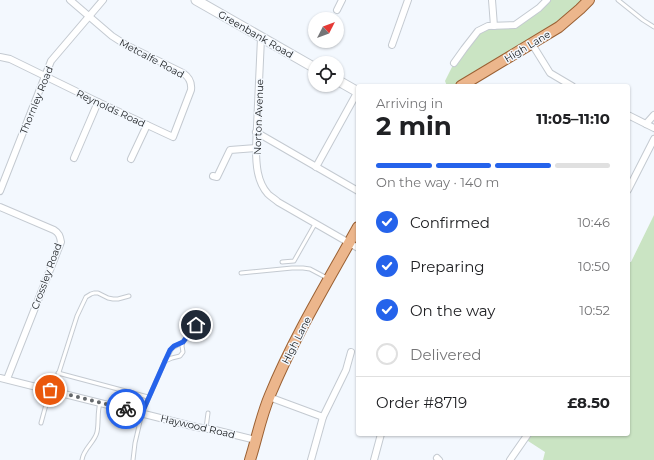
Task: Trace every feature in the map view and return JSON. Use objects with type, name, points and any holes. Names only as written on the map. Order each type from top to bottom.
[{"type":"main road","name":"High Lane","points":[[464,84],[558,27],[589,0]]},
{"type":"main road","name":"High Lane","points":[[250,460],[269,397],[287,356],[329,279],[354,246]]},
{"type":"street","points":[[70,0],[89,17]]},
{"type":"street","name":"Thornley Road","points":[[0,191],[51,61],[103,0]]},
{"type":"street","name":"Greenbank Road","points":[[196,0],[308,64]]},
{"type":"street","points":[[337,10],[342,0]]},
{"type":"street","points":[[392,45],[408,0]]},
{"type":"street","points":[[492,0],[494,26]]},
{"type":"street","points":[[454,63],[478,31],[488,26],[515,25],[539,8],[547,0]]},
{"type":"street","name":"Metcalfe Road","points":[[89,17],[126,46],[183,73],[189,78],[191,90],[175,133]]},
{"type":"street","name":"Norton Avenue","points":[[261,38],[256,132],[256,163],[261,183],[268,193],[278,202],[354,246]]},
{"type":"street","points":[[532,44],[550,73],[569,84]]},
{"type":"street","name":"Reynolds Road","points":[[0,57],[10,59],[174,137],[175,133]]},
{"type":"street","points":[[344,84],[356,91]]},
{"type":"street","points":[[316,167],[356,96]]},
{"type":"street","points":[[74,158],[98,102]]},
{"type":"street","points":[[646,124],[654,115]]},
{"type":"street","points":[[630,116],[654,128]]},
{"type":"street","points":[[131,158],[147,125]]},
{"type":"street","points":[[256,132],[356,190]]},
{"type":"street","points":[[630,186],[654,139]]},
{"type":"street","points":[[213,176],[217,177],[230,150],[256,148]]},
{"type":"street","name":"Crossley Road","points":[[0,207],[58,232],[61,242],[7,379]]},
{"type":"street","points":[[311,460],[323,417],[346,370],[351,354],[356,358]]},
{"type":"street","name":"Haywood Road","points":[[0,378],[256,440]]},
{"type":"street","points":[[269,397],[323,417]]},
{"type":"street","points":[[374,460],[380,436]]},
{"type":"street","points":[[510,460],[527,436]]},
{"type":"lane","points":[[618,0],[654,27]]},
{"type":"lane","points":[[282,262],[294,261],[314,224]]},
{"type":"lane","points":[[241,273],[303,268],[310,269],[329,279]]},
{"type":"lane","points":[[41,423],[77,316],[86,297],[94,293],[98,293],[113,300],[129,296]]},
{"type":"lane","points":[[133,460],[135,443],[142,413],[148,397],[172,348],[183,342],[196,325]]},
{"type":"lane","points":[[165,361],[180,356],[183,352],[183,342]]},
{"type":"lane","points":[[58,373],[148,397]]},
{"type":"lane","points":[[82,460],[83,455],[97,433],[98,410],[100,402]]},
{"type":"lane","points":[[206,428],[208,413]]},
{"type":"green space","points":[[547,0],[589,0],[580,9],[464,84],[446,84],[445,81],[454,63],[478,31],[515,25]]},
{"type":"green space","points":[[654,215],[654,460],[543,460],[545,452],[525,439],[527,436],[630,436],[631,262]]},
{"type":"way so far","points":[[50,390],[126,409]]},
{"type":"route","points":[[126,409],[142,413],[170,350],[174,346],[183,342],[196,325]]}]
